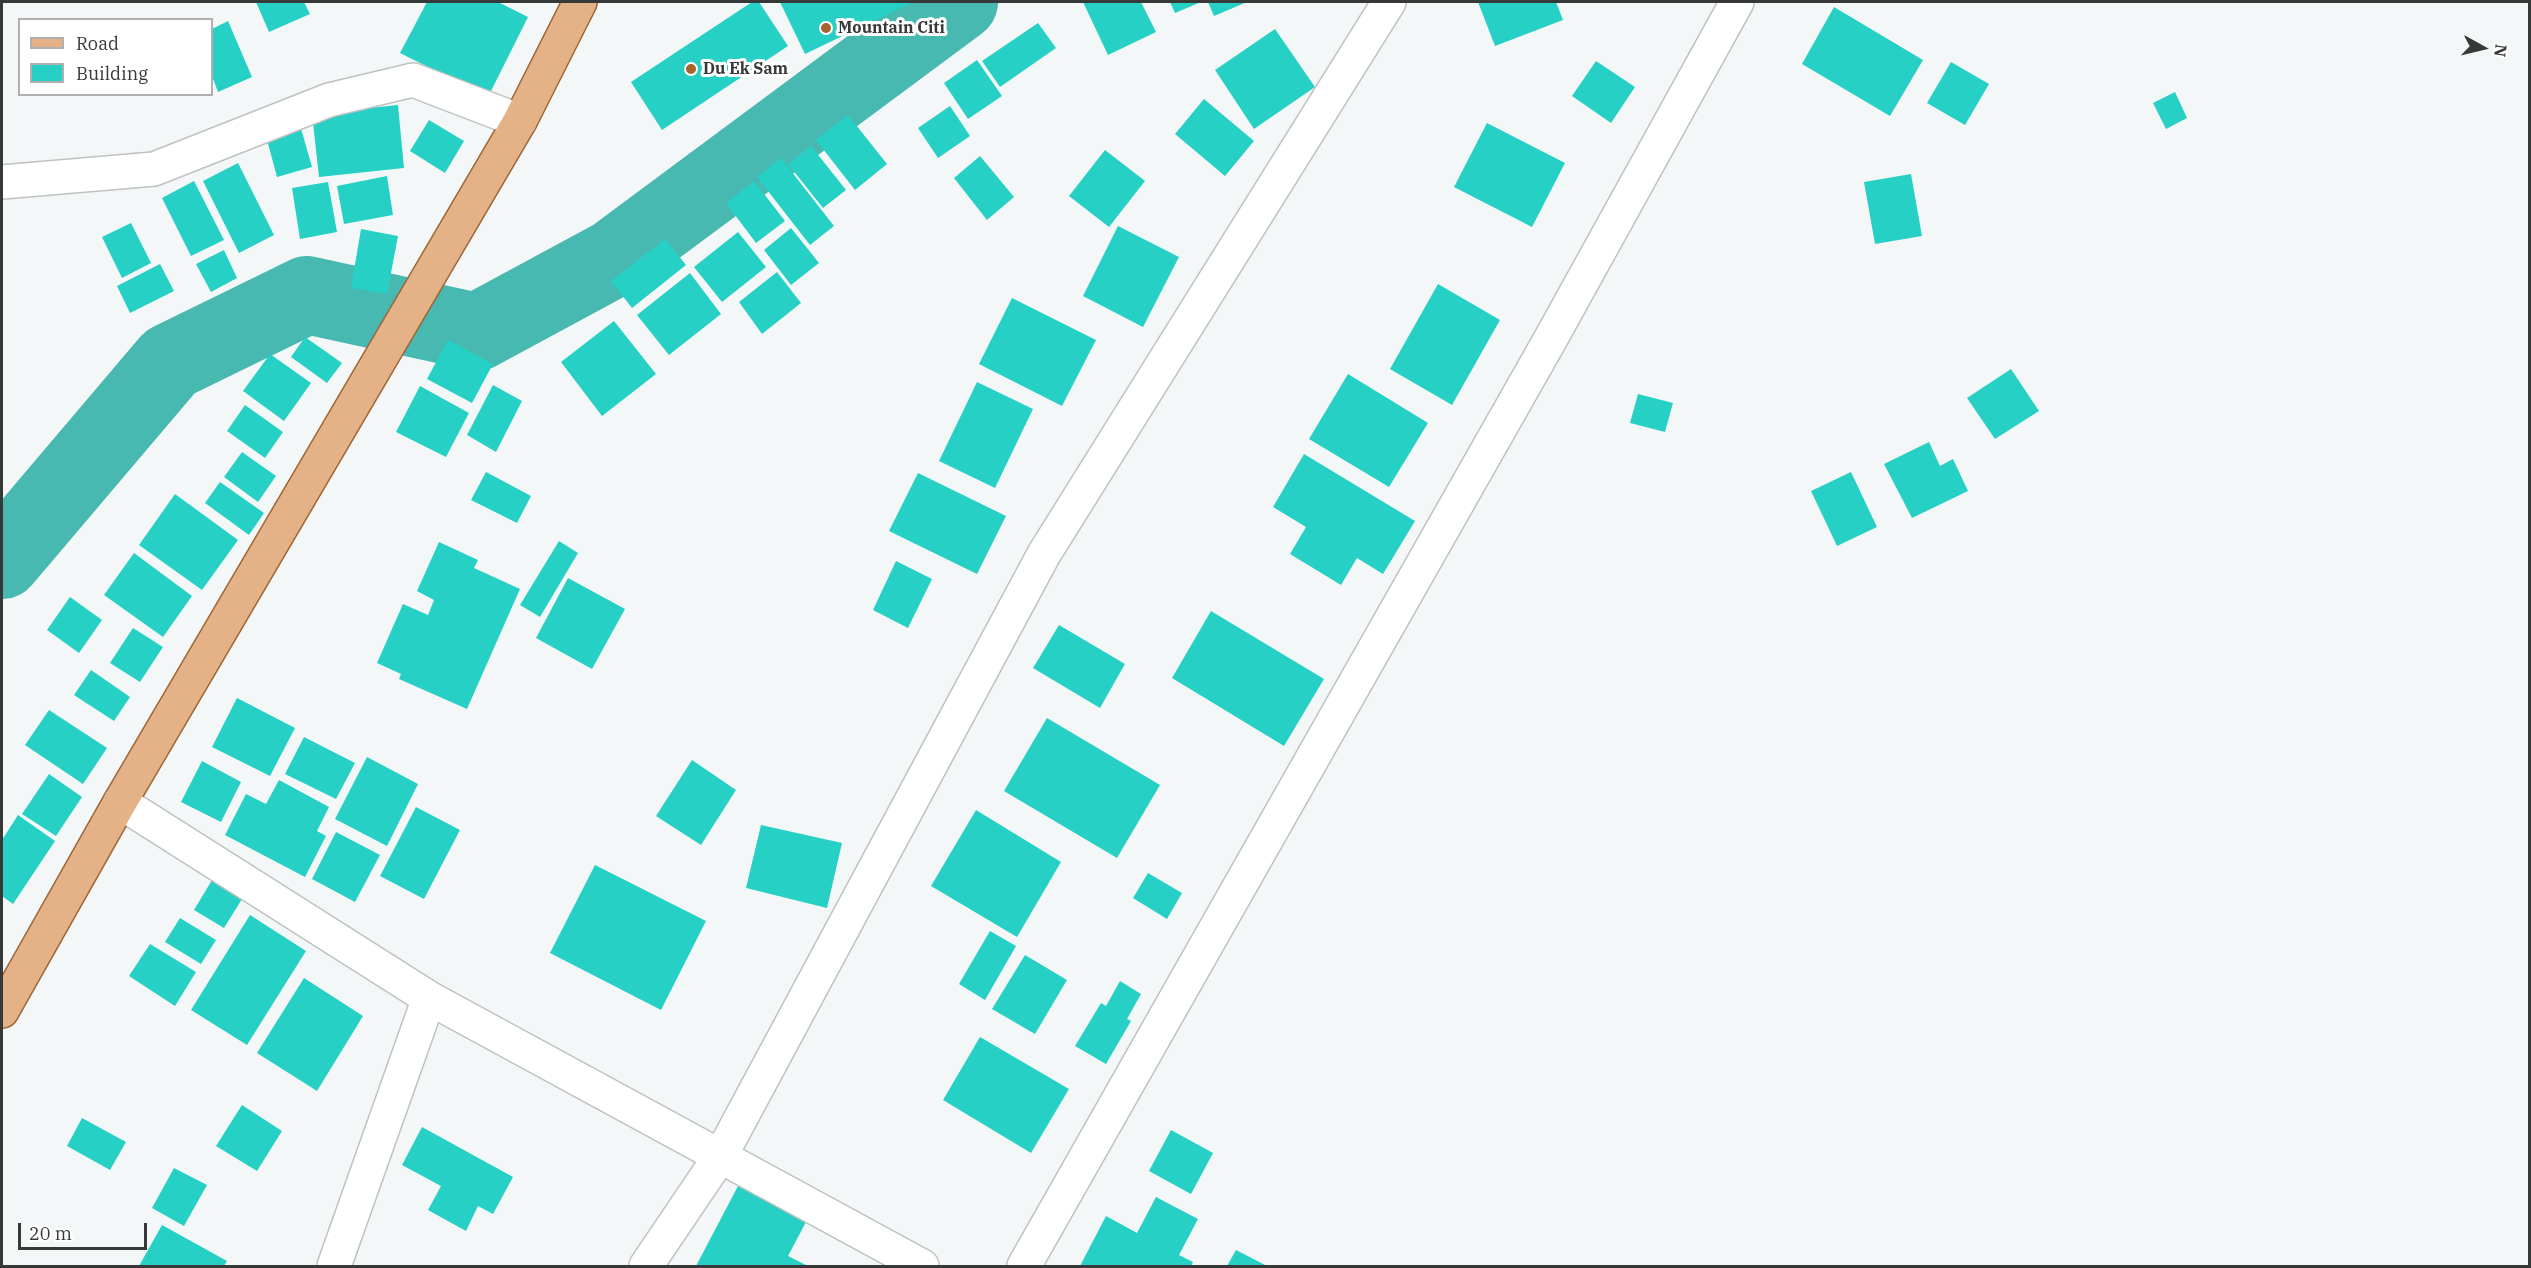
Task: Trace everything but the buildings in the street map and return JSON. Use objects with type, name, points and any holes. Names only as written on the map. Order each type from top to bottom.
[{"type":"main road","points":[[2,1011],[120,802],[418,299],[520,121],[580,2]]},
{"type":"street","points":[[646,1266],[721,1155],[1044,554],[1389,2]]},
{"type":"street","points":[[1024,1266],[1550,340],[1737,2]]},
{"type":"street","points":[[2,182],[154,168],[329,100],[412,80],[520,121]]},
{"type":"street","points":[[120,802],[429,998],[922,1266]]},
{"type":"street","points":[[334,1266],[429,998]]},
{"type":"waterway","points":[[2,560],[170,362],[307,295],[477,332],[614,258],[959,2]]},
{"type":"place","name":"Mountain Citi","points":[[826,28]]},
{"type":"place","name":"Du Ek Sam","points":[[691,69]]}]
